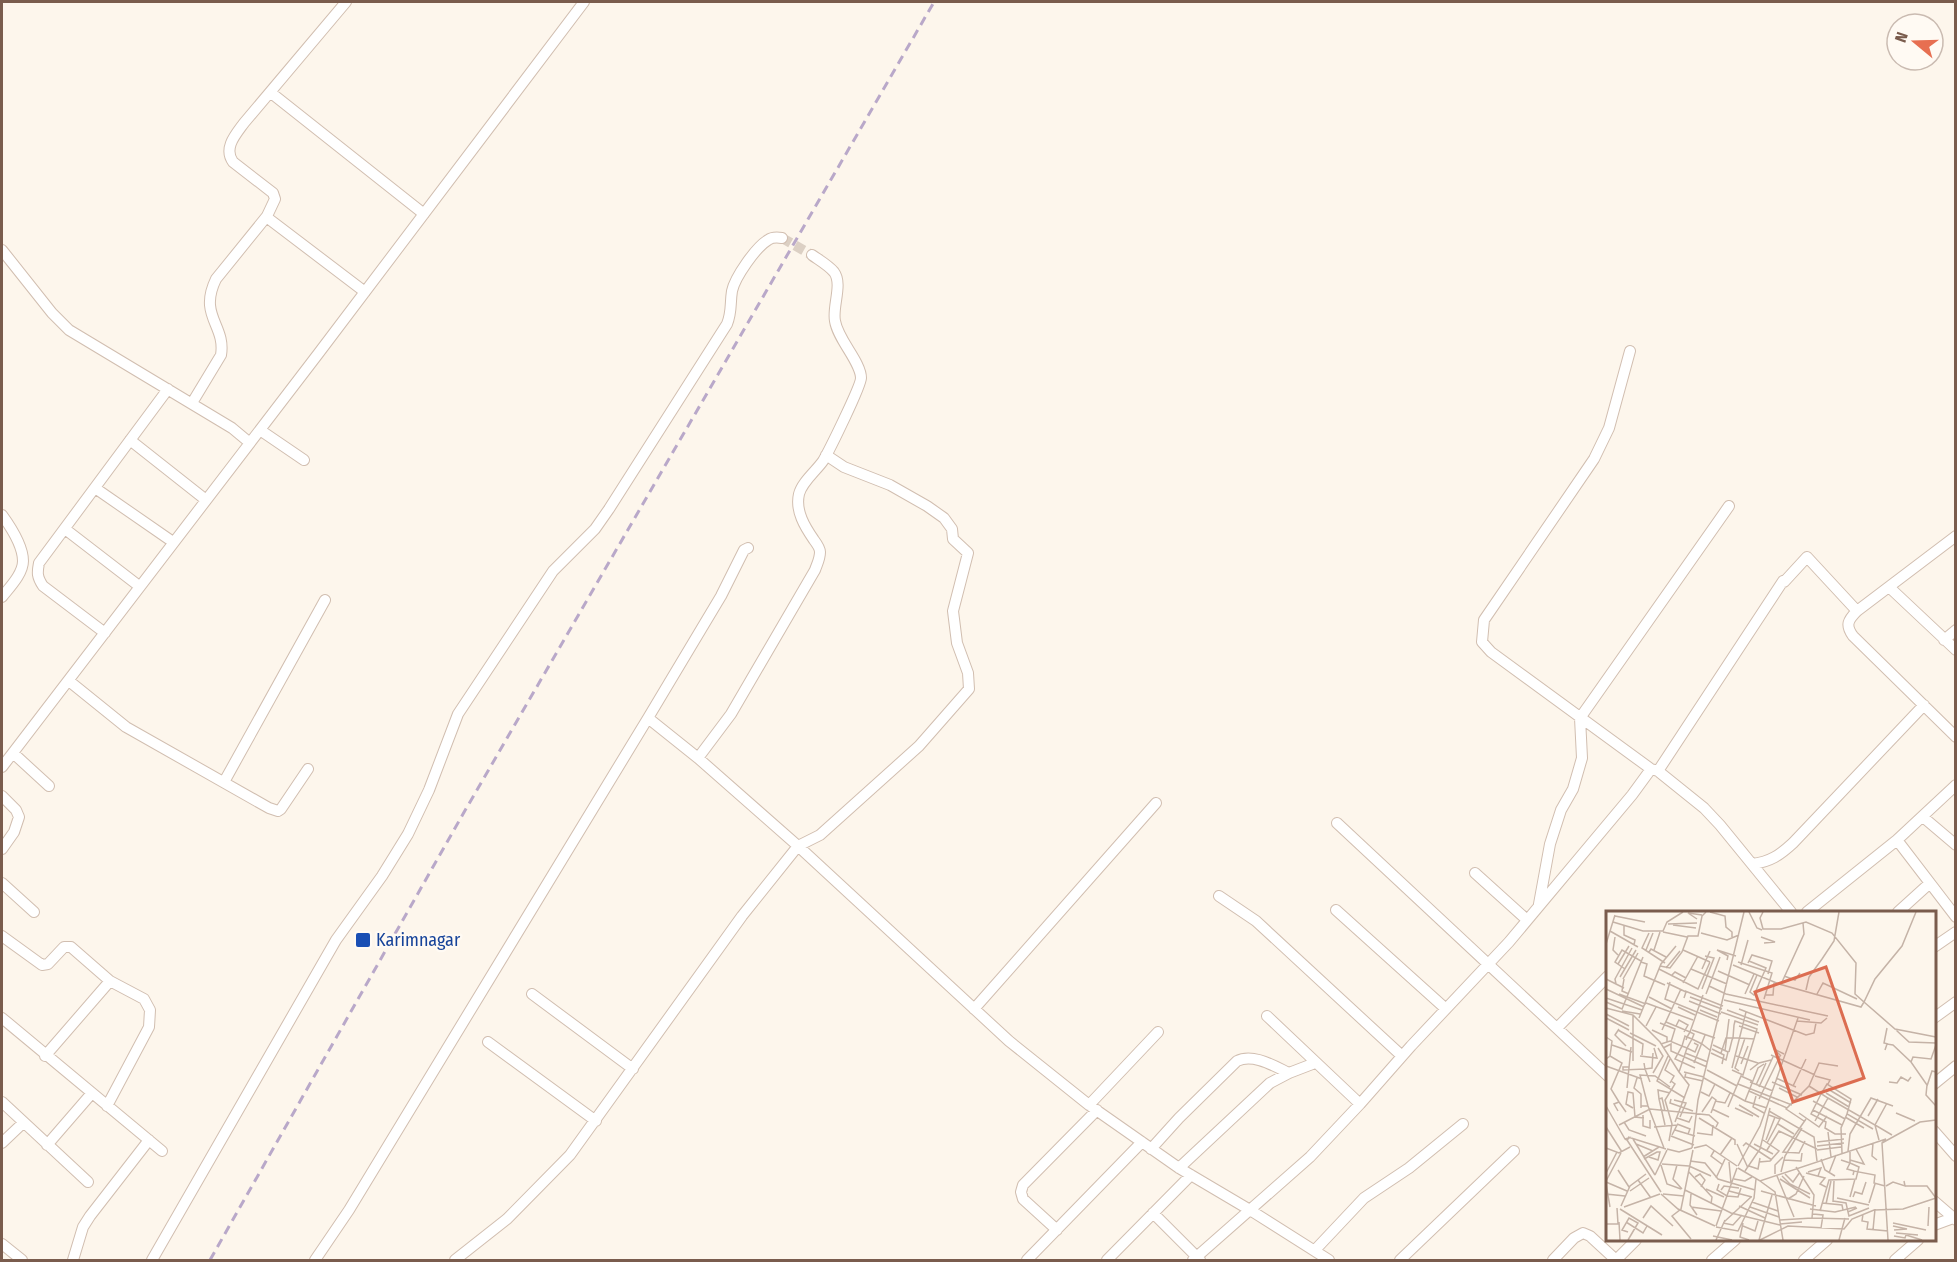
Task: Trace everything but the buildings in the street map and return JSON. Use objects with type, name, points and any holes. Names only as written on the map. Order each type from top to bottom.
[{"type":"street","points":[[192,404],[221,355],[223,346],[209,309],[211,290],[216,279],[267,216],[275,199],[273,193],[233,162],[229,151],[235,135],[346,2]]},
{"type":"street","points":[[2,767],[584,2]]},
{"type":"street","points":[[270,92],[424,214]]},
{"type":"street","points":[[267,216],[365,292]]},
{"type":"street","points":[[152,1260],[336,940],[382,876],[408,834],[429,790],[458,714],[553,571],[595,529],[701,367],[731,313],[732,289],[750,259],[768,240],[774,237],[782,238]]},
{"type":"street","points":[[2,250],[30,287],[69,330],[232,428],[250,442]]},
{"type":"street","points":[[698,758],[731,714],[820,559],[820,550],[801,518],[797,506],[800,492],[826,455],[860,388],[862,377],[858,367],[836,328],[833,312],[837,277],[832,270],[812,255]]},
{"type":"street","points":[[1630,351],[1609,428],[1594,459],[1484,620],[1482,642],[1491,652],[1704,808],[1790,911]]},
{"type":"street","points":[[105,633],[43,586],[38,578],[39,563],[168,389]]},
{"type":"street","points":[[260,430],[304,460]]},
{"type":"street","points":[[130,441],[206,500]]},
{"type":"street","points":[[454,1260],[507,1219],[570,1155],[742,916],[798,846],[820,835],[919,746],[969,689],[968,673],[957,643],[953,611],[968,553],[953,539],[952,529],[944,518],[927,506],[890,485],[844,466],[826,455]]},
{"type":"street","points":[[95,488],[173,542]]},
{"type":"street","points":[[1539,906],[1550,844],[1561,810],[1573,789],[1582,758],[1580,718],[1729,506]]},
{"type":"street","points":[[2,515],[14,531],[23,562],[17,578],[2,597]]},
{"type":"street","points":[[65,529],[139,586]]},
{"type":"street","points":[[1956,536],[1857,611],[1848,624],[1848,629],[1956,737]]},
{"type":"street","points":[[315,1260],[349,1210],[648,718],[721,596],[744,550],[748,548]]},
{"type":"street","points":[[1154,1214],[1197,1259],[1310,1157],[1489,964],[1654,770],[1783,580],[1784,582],[1807,557],[1857,611]]},
{"type":"street","points":[[1889,586],[1956,650]]},
{"type":"street","points":[[224,782],[325,600]]},
{"type":"street","points":[[1944,640],[1956,630]]},
{"type":"street","points":[[69,681],[126,727],[254,800],[279,811],[308,770]]},
{"type":"street","points":[[1752,864],[1767,862],[1780,855],[1793,843],[1924,705]]},
{"type":"street","points":[[648,718],[698,758],[798,846],[1009,1041],[1093,1107],[1179,1168],[1329,1260]]},
{"type":"street","points":[[13,753],[49,786]]},
{"type":"street","points":[[1808,911],[1897,840],[1956,784]]},
{"type":"street","points":[[2,796],[16,810],[19,817],[14,832],[2,849]]},
{"type":"street","points":[[974,1010],[1156,803]]},
{"type":"street","points":[[1923,817],[1956,845]]},
{"type":"street","points":[[1337,824],[1606,1074]]},
{"type":"street","points":[[1897,840],[1956,917]]},
{"type":"street","points":[[1475,873],[1526,919]]},
{"type":"street","points":[[1899,911],[1930,883]]},
{"type":"street","points":[[2,884],[34,912]]},
{"type":"street","points":[[1219,896],[1256,921],[1402,1056]]},
{"type":"street","points":[[1336,910],[1446,1009]]},
{"type":"street","points":[[1936,946],[1956,932]]},
{"type":"street","points":[[2,936],[42,965],[48,964],[64,947],[71,947],[110,981],[144,999],[150,1010],[149,1027],[107,1106]]},
{"type":"street","points":[[1557,1028],[1606,978]]},
{"type":"street","points":[[45,1056],[110,981]]},
{"type":"street","points":[[532,994],[633,1069]]},
{"type":"street","points":[[1936,1017],[1956,1002]]},
{"type":"street","points":[[1267,1016],[1360,1104]]},
{"type":"street","points":[[2,1018],[162,1151]]},
{"type":"street","points":[[1057,1230],[1023,1199],[1021,1192],[1023,1185],[1158,1032]]},
{"type":"street","points":[[488,1042],[596,1121]]},
{"type":"street","points":[[1027,1260],[1237,1061],[1242,1059],[1261,1061],[1289,1073]]},
{"type":"street","points":[[1179,1168],[1270,1083],[1315,1063]]},
{"type":"street","points":[[1936,1083],[1956,1066]]},
{"type":"street","points":[[47,1145],[92,1093]]},
{"type":"street","points":[[2,1102],[88,1182]]},
{"type":"street","points":[[2,1143],[22,1123]]},
{"type":"street","points":[[1316,1250],[1364,1197],[1434,1149],[1463,1124]]},
{"type":"street","points":[[1936,1132],[1956,1156]]},
{"type":"street","points":[[73,1260],[83,1227],[149,1140]]},
{"type":"street","points":[[1400,1260],[1514,1151]]},
{"type":"street","points":[[1107,1260],[1191,1175]]},
{"type":"street","points":[[1936,1202],[1954,1219],[1936,1225]]},
{"type":"street","points":[[1553,1260],[1582,1233],[1590,1236],[1616,1260],[1634,1241]]},
{"type":"street","points":[[1712,1260],[1733,1241]]},
{"type":"street","points":[[1804,1260],[1825,1241]]},
{"type":"street","points":[[1895,1260],[1916,1241]]},
{"type":"street","points":[[2,1244],[22,1260]]},
{"type":"tunnel","points":[[782,238],[812,255]]},
{"type":"railway","points":[[210,1260],[463,814],[934,2]]},
{"type":"place","name":"Karimnagar","points":[[363,940]]}]
